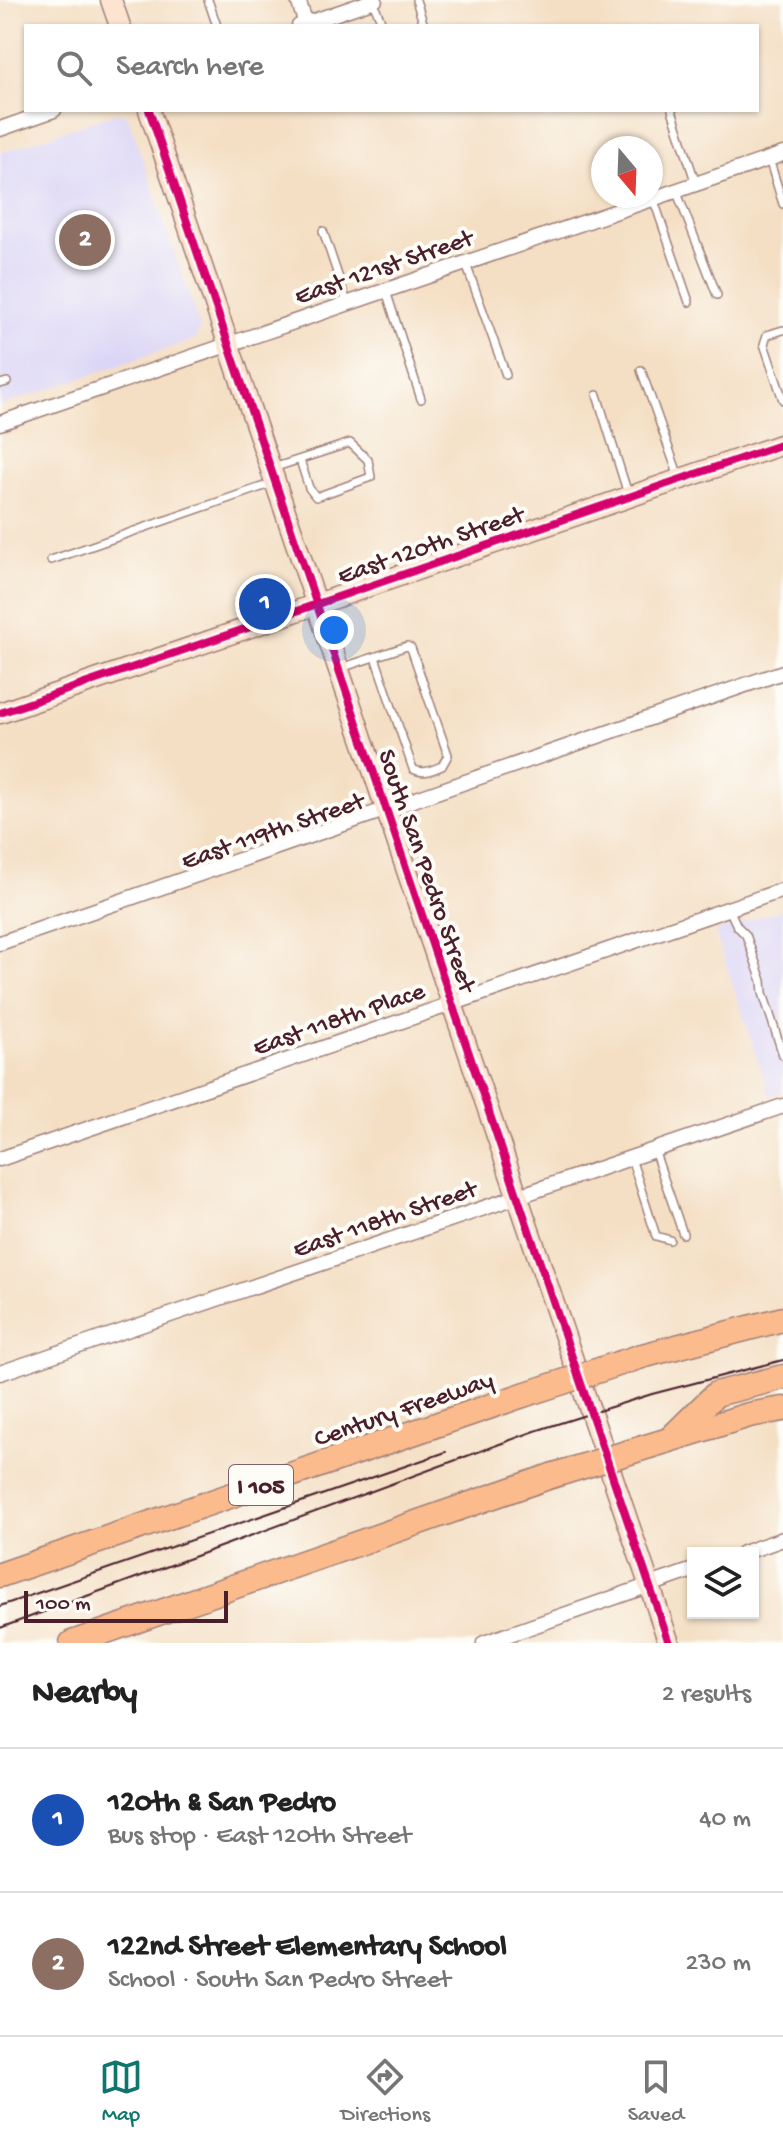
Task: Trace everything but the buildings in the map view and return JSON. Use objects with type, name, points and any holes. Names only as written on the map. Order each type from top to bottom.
[{"type":"highway","name":"Century Freeway","points":[[0,1575],[642,1356],[783,1319]]},
{"type":"highway","points":[[669,1440],[716,1394],[783,1377]]},
{"type":"highway","points":[[72,1643],[551,1476],[749,1415],[783,1409]]},
{"type":"street","points":[[111,0],[119,24]]},
{"type":"street","points":[[298,0],[303,24]]},
{"type":"street","points":[[306,24],[374,0]]},
{"type":"street","points":[[0,129],[48,112]]},
{"type":"street","name":"South San Pedro Street","points":[[150,112],[669,1643]]},
{"type":"street","name":"East 121st Street","points":[[663,195],[776,156]]},
{"type":"street","name":"East 121st Street","points":[[0,423],[624,208]]},
{"type":"street","name":"East 120th Street","points":[[0,713],[783,444]]},
{"type":"street","name":"East 119th Street","points":[[0,943],[783,672]]},
{"type":"street","name":"East 118th Place","points":[[0,1159],[783,890]]},
{"type":"street","name":"East 118th Street","points":[[0,1373],[783,1106]]},
{"type":"street","points":[[759,1547],[783,1539]]},
{"type":"street","points":[[484,1643],[687,1572]]},
{"type":"lane","points":[[208,0],[216,24]]},
{"type":"lane","points":[[374,0],[382,24]]},
{"type":"lane","points":[[416,0],[423,24]]},
{"type":"lane","points":[[673,112],[696,184]]},
{"type":"lane","points":[[776,156],[783,204]]},
{"type":"lane","points":[[676,190],[717,295]]},
{"type":"lane","points":[[656,208],[689,302]]},
{"type":"lane","points":[[323,231],[347,302]]},
{"type":"lane","points":[[465,262],[506,375]]},
{"type":"lane","points":[[385,289],[421,399]]},
{"type":"lane","points":[[783,330],[767,335],[764,344],[783,400]]},
{"type":"lane","points":[[641,370],[680,479]]},
{"type":"lane","points":[[597,395],[629,497]]},
{"type":"lane","points":[[51,560],[273,475],[300,460],[350,443],[368,460],[371,477],[316,497],[309,488],[300,460]]},
{"type":"lane","points":[[339,669],[407,646],[411,648],[448,755],[442,766],[427,772],[413,769],[375,657]]},
{"type":"lane","points":[[729,908],[750,945],[783,1055]]},
{"type":"lane","points":[[654,1150],[683,1234]]},
{"type":"lane","points":[[631,1158],[656,1236],[670,1240]]},
{"type":"shaded area","points":[[118,112],[128,116],[200,327],[195,339],[0,406],[0,153]]},
{"type":"shaded area","points":[[783,909],[783,1091],[770,1096],[715,932]]},
{"type":"tram line","points":[[0,1628],[535,1431],[652,1394],[783,1360]]},
{"type":"tram line","points":[[0,1606],[446,1452]]},
{"type":"cycle path","points":[[150,112],[669,1643]]},
{"type":"cycle path","points":[[0,713],[783,444]]},
{"type":"place","name":"122nd Street Elementary School","points":[[85,240]]},
{"type":"place","name":"120th & San Pedro","points":[[265,604]]}]
